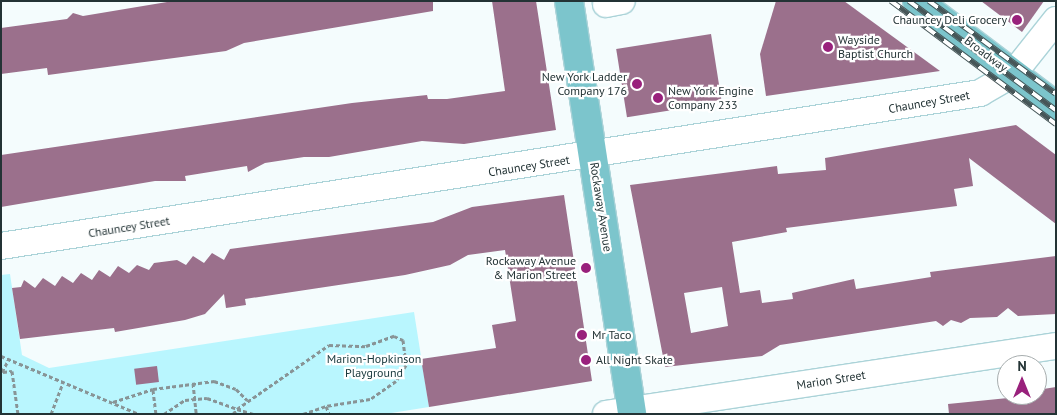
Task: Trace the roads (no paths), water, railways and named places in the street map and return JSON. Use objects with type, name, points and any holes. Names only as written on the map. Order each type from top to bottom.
[{"type":"main road","name":"Rockaway Avenue","points":[[569,1],[593,156],[623,412]]},
{"type":"main road","name":"Broadway","points":[[916,1],[1056,106]]},
{"type":"street","name":"Chauncey Street","points":[[1,246],[593,156],[980,93],[1013,74],[1056,20]]},
{"type":"street","name":"Marion Street","points":[[623,412],[1056,346]]},
{"type":"railway","points":[[891,1],[1056,124]]},
{"type":"railway","points":[[909,1],[1056,110]]},
{"type":"railway","points":[[929,1],[1056,94]]},
{"type":"place","name":"Chauncey Deli Grocery","points":[[1017,20]]},
{"type":"place","name":"Wayside Baptist Church","points":[[828,47]]},
{"type":"place","name":"New York Ladder Company 176","points":[[637,84]]},
{"type":"place","name":"New York Engine Company 233","points":[[658,98]]},
{"type":"place","name":"Rockaway Avenue & Marion Street","points":[[586,268]]},
{"type":"place","name":"Mr Taco","points":[[582,335]]},
{"type":"place","name":"All Night Skate","points":[[586,360]]},
{"type":"park label","name":"Marion-Hopkinson Playground","points":[[374,366]]}]
